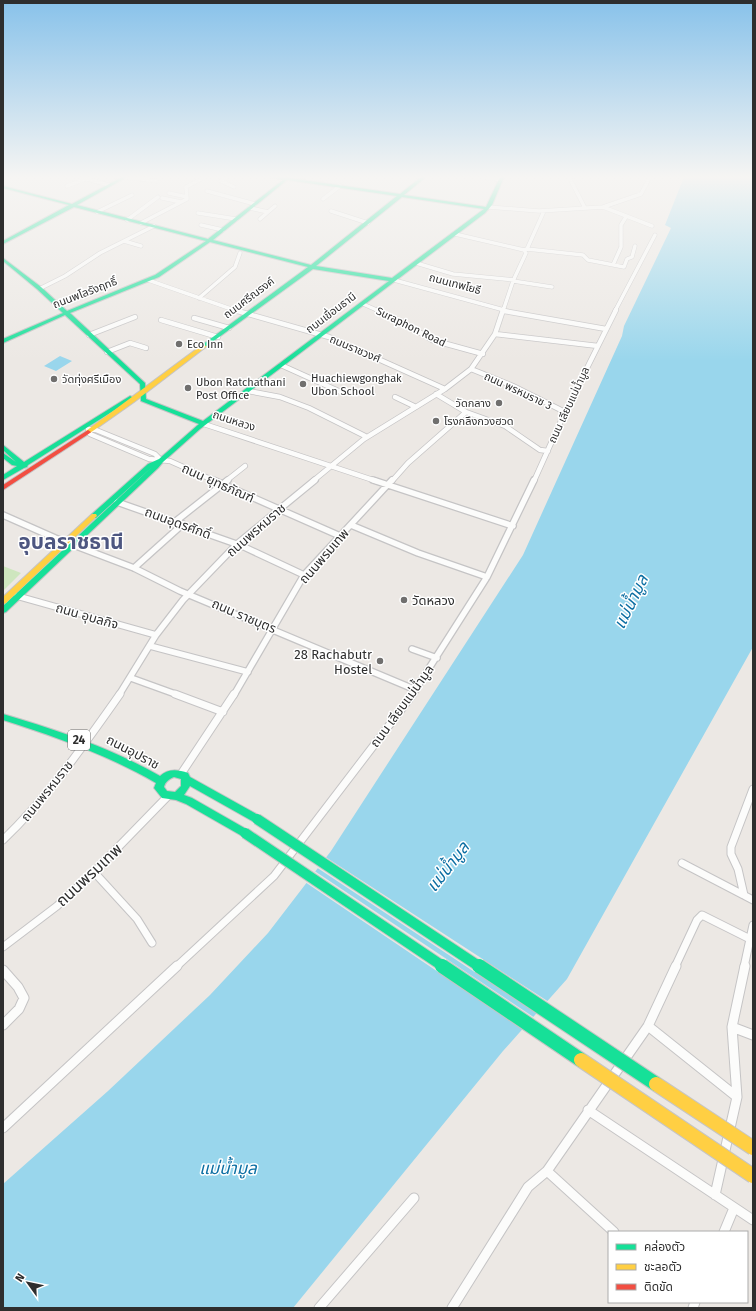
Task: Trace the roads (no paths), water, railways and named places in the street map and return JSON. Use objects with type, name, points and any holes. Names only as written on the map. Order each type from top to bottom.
[{"type":"street","points":[[41,288],[65,276],[100,253],[130,238]]},
{"type":"street","name":"ถนนเทพโยธี","points":[[199,238],[312,267],[394,280],[504,310],[606,329]]},
{"type":"street","name":"ถนนพโลรังฤทธิ์","points":[[3,342],[66,313],[148,280],[213,238]]},
{"type":"street","name":"ถนนศรีณรงค์","points":[[3,478],[27,467],[143,391],[218,337],[349,238]]},
{"type":"street","name":"ถนนเขื่อนธานี","points":[[3,610],[14,595],[150,465],[161,460],[204,424],[449,238]]},
{"type":"street","points":[[473,238],[526,250],[567,255],[583,255],[588,260],[624,267],[626,259],[632,257],[635,246]]},
{"type":"street","name":"ถนนพรหมราช","points":[[3,840],[26,817],[86,743],[131,678],[156,635],[183,600],[237,544],[367,437],[436,394],[471,369],[483,354],[495,334],[513,280],[531,238]]},
{"type":"street","points":[[613,266],[622,238]]},
{"type":"street","name":"ถนน เลียบแม่น้ำมูล","points":[[3,1128],[274,876],[416,690],[487,576],[513,526],[565,412],[653,238]]},
{"type":"street","points":[[124,241],[141,246]]},
{"type":"street","points":[[199,298],[235,267],[240,252]]},
{"type":"street","name":"ถนนหลวง","points":[[3,259],[41,288],[107,352],[143,384],[143,400],[204,424],[513,526]]},
{"type":"street","points":[[416,263],[453,274],[513,280],[552,287]]},
{"type":"street","name":"ถนนราชวงศ์","points":[[148,280],[248,314],[322,335],[445,388]]},
{"type":"street","name":"Suraphon Road","points":[[363,304],[406,324],[432,340],[483,354]]},
{"type":"street","points":[[89,335],[135,317]]},
{"type":"street","points":[[194,318],[229,328]]},
{"type":"street","points":[[162,320],[218,337]]},
{"type":"street","points":[[495,334],[598,346]]},
{"type":"street","points":[[107,352],[127,343],[135,342],[146,348]]},
{"type":"street","points":[[281,365],[343,393]]},
{"type":"street","name":"ถนน พรหมราช 3","points":[[471,369],[513,386],[565,412]]},
{"type":"street","points":[[248,391],[280,397],[310,408],[367,437]]},
{"type":"street","points":[[436,394],[466,412],[505,426],[540,450],[548,452]]},
{"type":"street","points":[[395,396],[416,407]]},
{"type":"street","name":"ถนนพรมเทพ","points":[[184,776],[274,629],[304,575],[408,463],[466,412]]},
{"type":"street","name":"ถนน ยุทธภัณฑ์","points":[[87,429],[96,430],[153,454],[161,460],[170,461],[340,536]]},
{"type":"street","points":[[3,448],[27,467]]},
{"type":"street","points":[[3,455],[14,464],[27,467]]},
{"type":"street","points":[[176,522],[223,485],[244,466]]},
{"type":"street","name":"ถนนศรีณรงค์","points":[[3,488],[27,467]]},
{"type":"street","name":"ถนนอุดรศักดิ์","points":[[114,501],[237,544],[304,575]]},
{"type":"street","name":"ถนน ราชบุตร","points":[[3,515],[69,543],[134,568],[190,594],[416,690]]},
{"type":"street","points":[[134,568],[183,524]]},
{"type":"street","points":[[351,525],[418,553],[487,576]]},
{"type":"street","name":"ถนนเขื่อนธานี","points":[[3,601],[14,595]]},
{"type":"street","name":"ถนน อุบลกิจ","points":[[14,595],[156,635]]},
{"type":"street","points":[[150,646],[248,672]]},
{"type":"street","points":[[412,649],[437,658]]},
{"type":"street","points":[[131,678],[223,712]]},
{"type":"street","name":"ถนนอุปราช","points":[[3,717],[86,743],[160,781]]},
{"type":"street","points":[[753,1148],[257,820],[184,776],[170,774],[160,781],[160,791],[189,801],[246,833],[753,1176]]},
{"type":"street","points":[[172,796],[186,787],[184,776]]},
{"type":"street","points":[[744,895],[738,869],[731,854],[731,847],[753,789]]},
{"type":"street","name":"ถนนพรมเทพ","points":[[3,947],[57,906],[172,796]]},
{"type":"street","points":[[682,863],[753,900]]},
{"type":"street","points":[[94,872],[137,918],[152,944]]},
{"type":"street","points":[[452,1308],[528,1187],[547,1171],[588,1110],[648,1026],[697,920],[702,915],[705,915],[750,939]]},
{"type":"street","points":[[715,1195],[737,1097],[732,1026],[753,925]]},
{"type":"street","points":[[3,970],[20,989],[24,999],[23,1006],[3,1025]]},
{"type":"street","points":[[648,1026],[737,1097]]},
{"type":"street","points":[[732,1026],[753,1035]]},
{"type":"street","points":[[588,1110],[753,1220]]},
{"type":"street","points":[[547,1171],[613,1231]]},
{"type":"street","points":[[319,1308],[414,1198]]},
{"type":"street","points":[[724,1231],[734,1208]]},
{"type":"water","name":"แม่น้ำมูล","points":[[666,238],[752,238],[753,647],[567,979],[503,1051],[293,1308],[3,1308],[3,1184],[108,1091],[210,995],[268,933],[331,851],[523,555],[622,336],[624,326]]},
{"type":"water","points":[[60,356],[72,361],[56,371],[44,366]]},
{"type":"place","name":"Eco Inn","points":[[179,344]]},
{"type":"place","name":"วัดทุ่งศรีเมือง","points":[[54,379]]},
{"type":"place","name":"Huachiewgonghak Ubon School","points":[[303,384]]},
{"type":"place","name":"Ubon Ratchathani Post Office","points":[[188,388]]},
{"type":"place","name":"วัดกลาง","points":[[499,403]]},
{"type":"place","name":"โรงกลึงกวงฮวด","points":[[436,421]]},
{"type":"place","name":"วัดหลวง","points":[[404,600]]},
{"type":"place","name":"28 Rachabutr Hostel","points":[[380,661]]},
{"type":"district","name":"อุบลราชธานี","points":[[71,542]]}]
